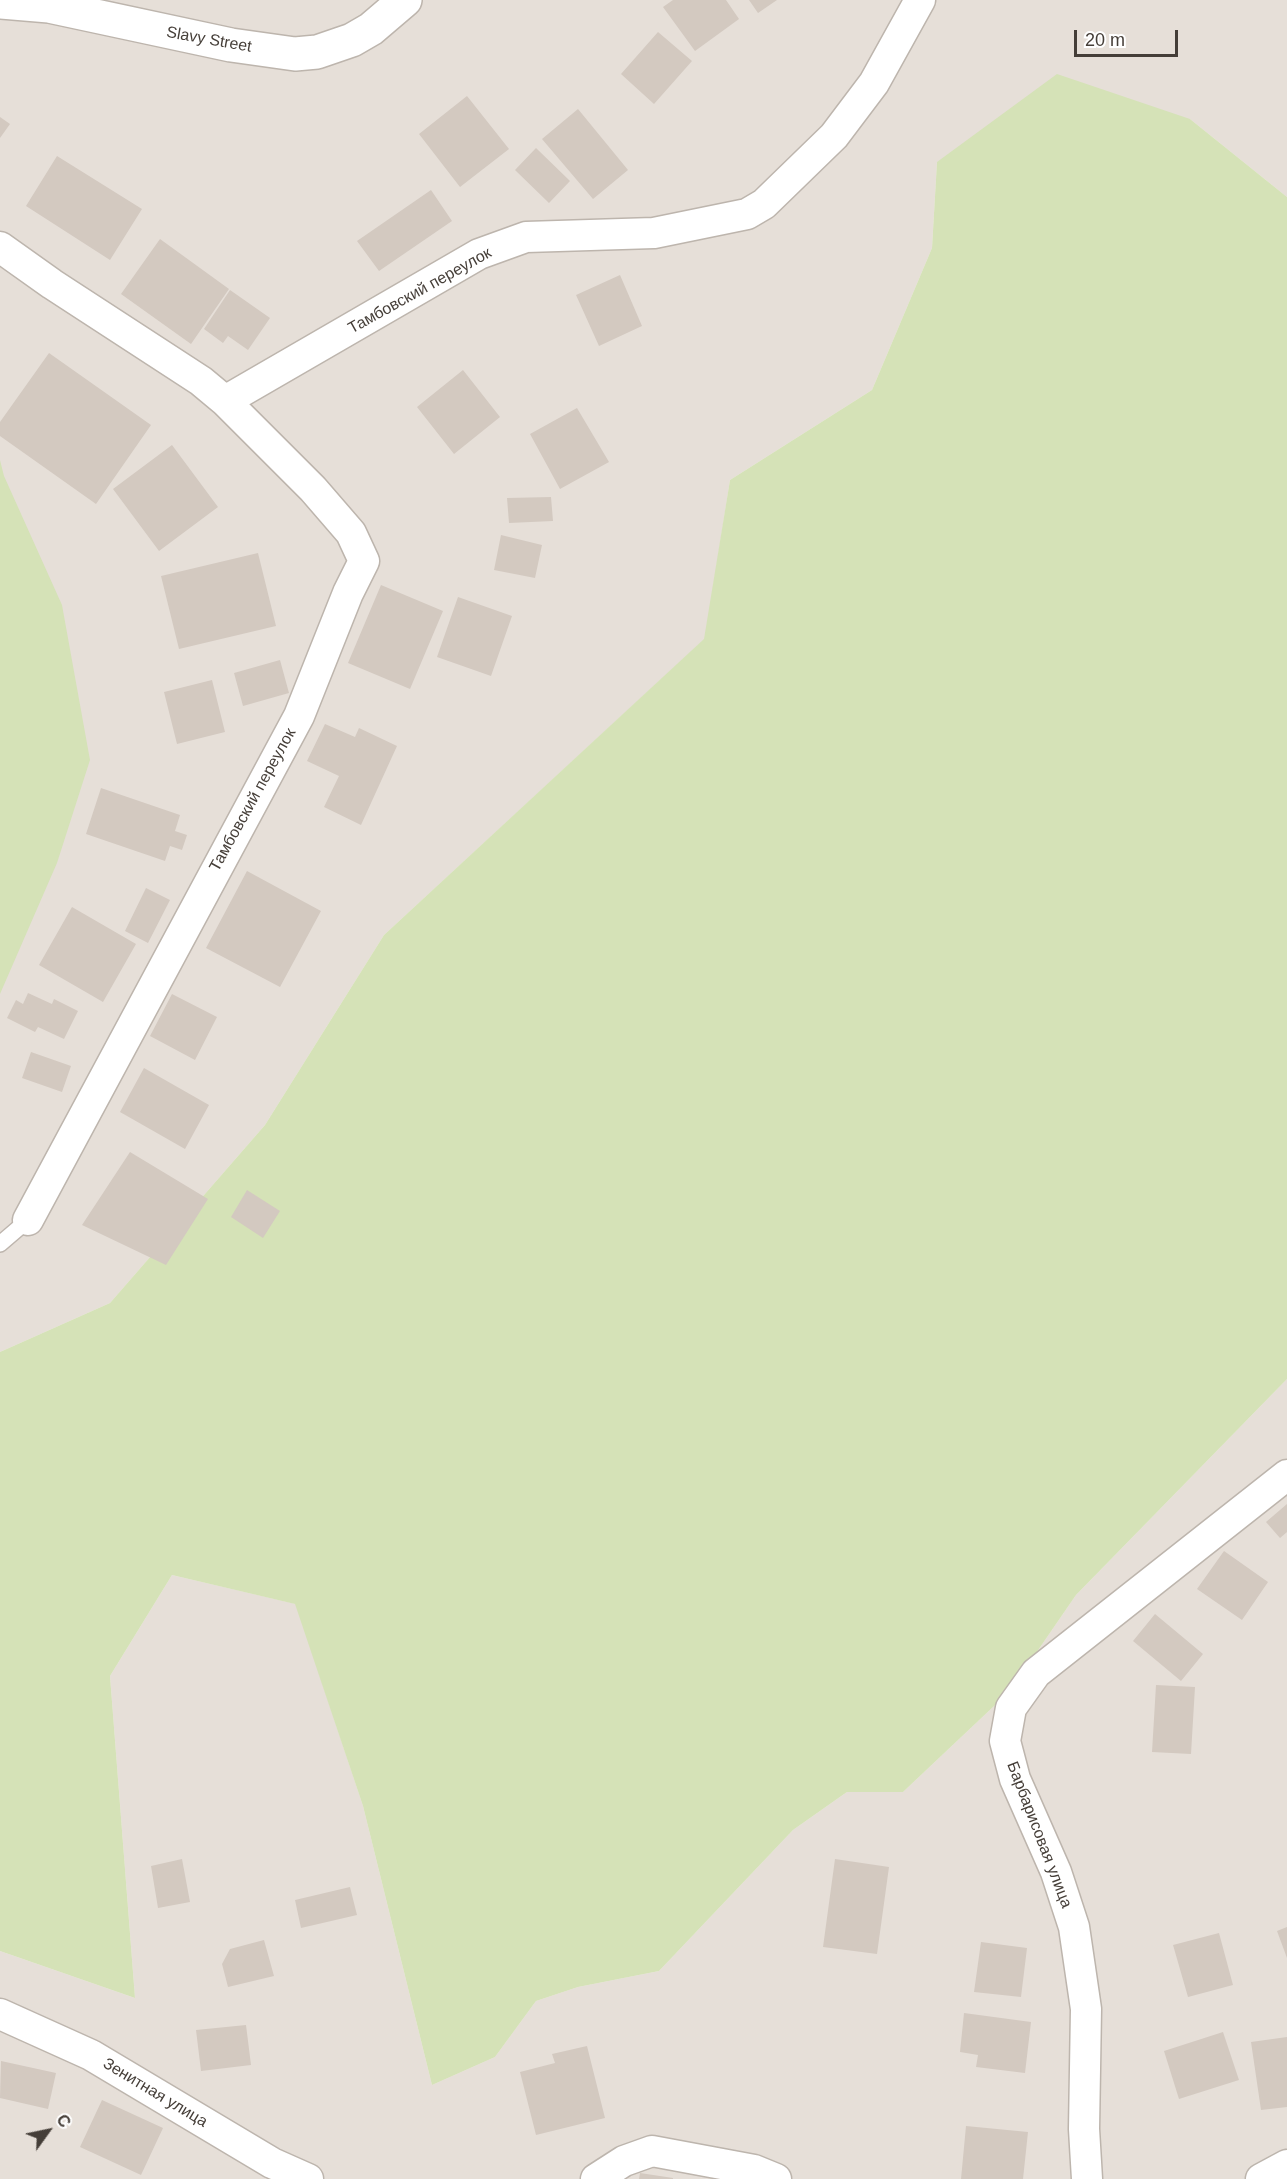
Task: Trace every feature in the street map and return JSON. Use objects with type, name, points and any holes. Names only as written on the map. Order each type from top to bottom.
[{"type":"street","name":"Slavy Street","points":[[0,2],[49,6],[231,45],[295,54],[326,50],[352,40],[371,29],[405,0]]},
{"type":"street","name":"Тамбовский переулок","points":[[225,401],[479,254],[526,237],[654,233],[747,214],[764,204],[834,136],[874,83],[920,0]]},
{"type":"street","name":"Тамбовский переулок","points":[[0,247],[52,284],[201,381],[225,401],[313,489],[351,533],[364,561],[348,593],[299,716],[28,1220]]},
{"type":"street","name":"Барбарисовая улица","points":[[1087,2179],[1084,2129],[1086,2009],[1074,1927],[1056,1872],[1015,1779],[1005,1741],[1011,1708],[1036,1673],[1287,1475]]},
{"type":"street","name":"Зенитная улица","points":[[0,2014],[91,2055],[272,2163],[308,2179]]},
{"type":"street","points":[[596,2179],[624,2161],[652,2151],[754,2170],[776,2179]]},
{"type":"street","points":[[1261,2179],[1287,2165]]},
{"type":"lane","points":[[0,1244],[28,1220]]},
{"type":"shaded area","points":[[0,0],[1287,0],[1287,197],[1190,119],[937,162],[932,248],[872,390],[730,480],[705,639],[384,935],[265,1125],[110,1303],[0,1352]]},
{"type":"shaded area","points":[[1287,1379],[1287,2179],[0,2179],[0,1951],[135,1998],[110,1676],[172,1575],[296,1604],[363,1806],[432,2085],[495,2057],[536,2001],[578,1987],[659,1971],[793,1830],[847,1792],[903,1792],[1010,1691],[1076,1595]]},
{"type":"green space","points":[[1057,74],[1190,119],[1287,197],[1287,1379],[1076,1595],[1010,1691],[903,1792],[847,1792],[793,1830],[659,1971],[578,1987],[536,2001],[495,2057],[432,2085],[363,1806],[295,1604],[172,1575],[110,1676],[135,1998],[0,1951],[0,1352],[110,1303],[265,1125],[384,935],[704,639],[730,480],[872,390],[932,248],[937,162]]},
{"type":"green space","points":[[0,460],[4,476],[62,605],[90,760],[57,863],[0,994]]},
{"type":"building","points":[[673,0],[726,0],[739,19],[695,51],[663,7]]},
{"type":"building","points":[[749,0],[777,0],[758,13]]},
{"type":"building","points":[[658,32],[692,61],[654,104],[621,74]]},
{"type":"building","points":[[467,96],[509,149],[460,187],[419,134]]},
{"type":"building","points":[[578,109],[628,170],[593,199],[542,139]]},
{"type":"building","points":[[0,117],[10,124],[0,138]]},
{"type":"building","points":[[536,148],[570,181],[549,203],[515,170]]},
{"type":"building","points":[[57,156],[142,209],[110,260],[26,206]]},
{"type":"building","points":[[431,190],[452,221],[379,271],[357,241]]},
{"type":"building","points":[[160,239],[229,289],[191,344],[121,294]]},
{"type":"building","points":[[620,275],[642,326],[599,346],[576,295]]},
{"type":"building","points":[[230,290],[270,318],[248,350],[228,336],[223,343],[204,329]]},
{"type":"building","points":[[49,353],[151,425],[96,504],[0,436],[0,422]]},
{"type":"building","points":[[463,370],[500,417],[454,454],[417,407]]},
{"type":"building","points":[[577,408],[609,462],[560,489],[530,434]]},
{"type":"building","points":[[172,445],[218,507],[159,551],[113,489]]},
{"type":"building","points":[[551,497],[553,521],[509,523],[507,498]]},
{"type":"building","points":[[501,535],[542,545],[535,578],[494,570]]},
{"type":"building","points":[[258,553],[276,626],[179,649],[161,576]]},
{"type":"building","points":[[381,585],[443,611],[410,689],[348,663]]},
{"type":"building","points":[[458,597],[512,616],[491,676],[437,657]]},
{"type":"building","points":[[280,660],[289,693],[243,706],[234,673]]},
{"type":"building","points":[[212,680],[225,732],[177,744],[164,692]]},
{"type":"building","points":[[325,724],[355,737],[359,728],[397,746],[361,825],[324,807],[339,776],[307,761]]},
{"type":"building","points":[[101,788],[180,815],[175,831],[187,835],[182,850],[170,846],[165,861],[86,834]]},
{"type":"building","points":[[247,871],[321,911],[280,987],[206,948]]},
{"type":"building","points":[[146,888],[170,900],[148,943],[125,931]]},
{"type":"building","points":[[72,907],[136,944],[103,1002],[39,965]]},
{"type":"building","points":[[28,993],[52,1004],[54,999],[78,1011],[64,1039],[38,1027],[35,1032],[7,1018],[16,1000],[23,1004]]},
{"type":"building","points":[[172,994],[217,1017],[195,1060],[150,1036]]},
{"type":"building","points":[[31,1052],[71,1066],[62,1092],[22,1078]]},
{"type":"building","points":[[144,1068],[209,1105],[185,1149],[120,1112]]},
{"type":"building","points":[[130,1152],[208,1199],[166,1265],[82,1225]]},
{"type":"building","points":[[247,1190],[280,1211],[263,1238],[231,1217]]},
{"type":"building","points":[[1287,1504],[1287,1532],[1280,1538],[1266,1522]]},
{"type":"building","points":[[1224,1551],[1268,1582],[1242,1620],[1197,1589]]},
{"type":"building","points":[[1155,1614],[1203,1654],[1181,1681],[1133,1641]]},
{"type":"building","points":[[1156,1685],[1195,1687],[1191,1754],[1152,1752]]},
{"type":"building","points":[[182,1859],[190,1902],[158,1908],[151,1866]]},
{"type":"building","points":[[835,1859],[889,1867],[877,1954],[823,1947]]},
{"type":"building","points":[[350,1887],[357,1915],[301,1928],[295,1900]]},
{"type":"building","points":[[1287,1927],[1287,1958],[1277,1931]]},
{"type":"building","points":[[1219,1933],[1233,1985],[1188,1997],[1173,1945]]},
{"type":"building","points":[[264,1940],[274,1976],[228,1987],[222,1964],[230,1949]]},
{"type":"building","points":[[981,1942],[1027,1948],[1021,1997],[974,1992]]},
{"type":"building","points":[[964,2013],[1031,2022],[1025,2073],[976,2067],[978,2055],[960,2052]]},
{"type":"building","points":[[246,2025],[251,2065],[201,2071],[196,2030]]},
{"type":"building","points":[[1223,2032],[1239,2080],[1179,2099],[1164,2051]]},
{"type":"building","points":[[1287,2037],[1287,2107],[1261,2110],[1251,2042]]},
{"type":"building","points":[[587,2046],[605,2118],[536,2135],[520,2072],[555,2063],[552,2054]]},
{"type":"building","points":[[1,2061],[56,2073],[48,2109],[0,2098]]},
{"type":"building","points":[[102,2100],[163,2128],[141,2175],[80,2147]]},
{"type":"building","points":[[966,2126],[1028,2132],[1023,2179],[961,2179]]},
{"type":"building","points":[[640,2173],[673,2178],[673,2179],[639,2179]]}]
